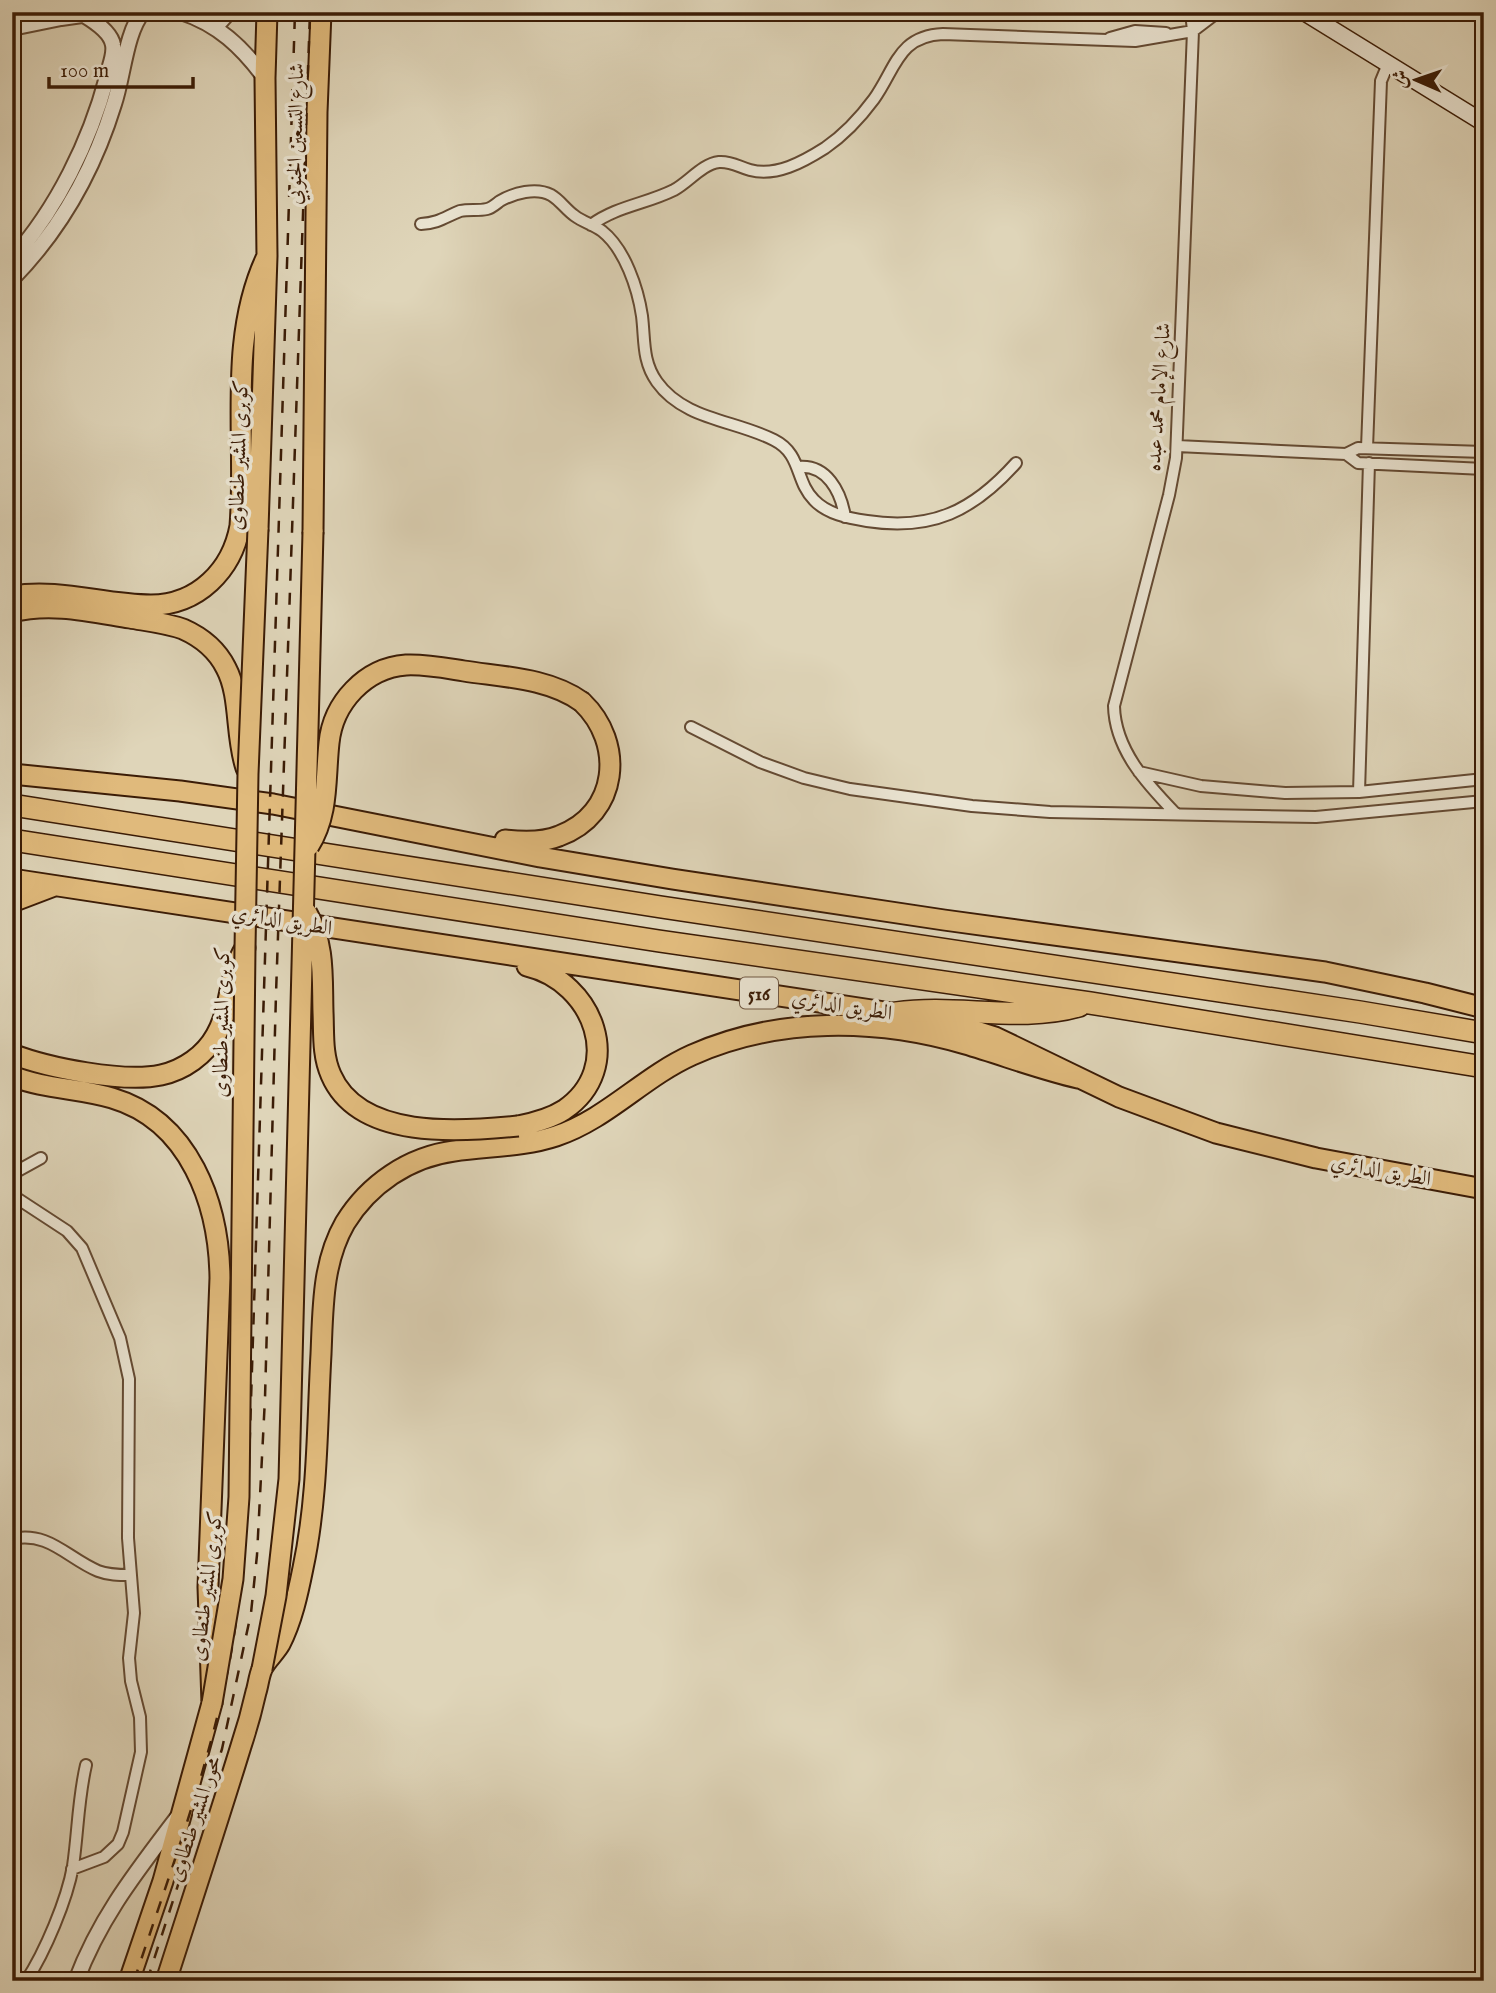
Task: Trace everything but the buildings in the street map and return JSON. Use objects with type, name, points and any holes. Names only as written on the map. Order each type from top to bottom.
[{"type":"highway","name":"شارع التسعين الجنوبي","points":[[267,12],[267,256]]},
{"type":"highway","name":"شارع التسعين الجنوبي","points":[[306,850],[321,12]]},
{"type":"highway","points":[[12,596],[51,593],[130,604],[163,604],[193,594],[211,582],[225,566],[235,547],[240,526],[245,328],[255,284],[267,256]]},
{"type":"highway","name":"كوبرى المشير طنطاوى","points":[[212,1703],[231,1593],[239,1497],[248,774],[267,256]]},
{"type":"highway","points":[[12,612],[45,608],[84,611],[166,624],[200,639],[216,652],[232,680],[240,745],[248,774]]},
{"type":"highway","points":[[262,1669],[276,1596],[289,1479],[306,850],[324,811],[329,741],[334,720],[351,693],[372,676],[396,666],[435,666],[545,684],[565,691],[582,702],[601,726],[610,755],[607,786],[592,813],[568,833],[548,839],[521,842],[481,838],[453,840]]},
{"type":"highway","points":[[12,761],[48,769],[80,781]]},
{"type":"highway","points":[[12,774],[180,791],[273,804],[540,858],[791,897],[1325,972],[1480,1005]]},
{"type":"highway","points":[[12,805],[1484,1033]]},
{"type":"highway","name":"الطريق الدائري","points":[[12,840],[659,941],[1090,1003],[1484,1067]]},
{"type":"highway","name":"الطريق الدائري","points":[[12,879],[896,1013],[953,1024],[995,1037],[1151,1110],[1249,1142],[1316,1158],[1484,1189]]},
{"type":"highway","points":[[12,902],[55,885]]},
{"type":"highway","points":[[305,911],[315,928],[321,952],[326,1058],[336,1084],[347,1099],[369,1116],[407,1125],[466,1129],[518,1126],[553,1116],[571,1104],[592,1073],[596,1054],[596,1035],[591,1017],[575,993],[551,975],[452,946]]},
{"type":"highway","points":[[12,1054],[53,1066],[120,1075],[153,1076],[181,1068],[205,1050],[217,1033],[225,1015],[233,971],[245,948]]},
{"type":"highway","points":[[896,1013],[931,1010],[1036,1014],[1090,1003]]},
{"type":"highway","points":[[262,1669],[286,1632],[308,1541],[314,1495],[327,1270],[335,1244],[347,1220],[363,1199],[383,1181],[405,1166],[443,1152],[527,1143],[562,1134],[594,1119],[659,1073],[691,1055],[732,1040],[775,1030],[839,1026],[903,1030],[965,1044],[1079,1078]]},
{"type":"highway","points":[[12,1076],[115,1099],[150,1117],[171,1134],[187,1154],[201,1179],[210,1206],[218,1242],[220,1271],[208,1587],[212,1703]]},
{"type":"highway","name":"محور المشير طنطاوى","points":[[166,1981],[243,1741],[262,1669]]},
{"type":"highway","name":"محور المشير طنطاوى","points":[[129,1981],[185,1808],[212,1703]]},
{"type":"main road","points":[[1304,12],[1484,124]]},
{"type":"street","points":[[12,28],[103,12]]},
{"type":"street","points":[[12,279],[57,224],[90,166],[114,105],[133,27],[143,12]]},
{"type":"street","points":[[181,12],[220,22],[229,12]]},
{"type":"street","name":"شارع الإمام محمد عبده","points":[[1176,814],[1139,772],[1118,735],[1114,706],[1172,483],[1177,446],[1193,31],[1191,12]]},
{"type":"street","points":[[591,225],[623,207],[673,190],[715,163],[731,163],[755,171],[769,172],[792,166],[816,153],[858,119],[875,97],[901,53],[920,39],[943,34],[1107,39],[1170,34],[1193,31],[1218,12]]},
{"type":"street","points":[[12,258],[44,215],[69,173],[103,89],[113,54],[113,44],[100,27],[83,15]]},
{"type":"street","points":[[207,20],[241,48],[265,78]]},
{"type":"street","points":[[1367,449],[1381,81],[1388,64]]},
{"type":"street","points":[[421,224],[439,222],[460,211],[489,208],[509,197],[537,191],[555,197],[574,216],[608,236],[626,265],[639,303],[646,359],[659,385],[674,400],[691,410],[780,444],[791,454],[806,489],[815,502],[828,511],[845,517],[885,523],[938,520],[978,499],[1016,463]]},
{"type":"street","points":[[1177,446],[1346,454],[1355,449],[1484,452]]},
{"type":"street","points":[[1346,454],[1354,461],[1369,463],[1484,469]]},
{"type":"street","points":[[1359,792],[1369,463]]},
{"type":"street","points":[[798,467],[815,468],[829,478],[840,499],[845,517]]},
{"type":"street","points":[[691,727],[760,762],[804,778],[849,789],[998,809],[1316,817],[1484,801]]},
{"type":"street","points":[[1139,772],[1183,783],[1257,791],[1359,792],[1484,779]]},
{"type":"street","points":[[1255,815],[1257,791]]},
{"type":"street","points":[[12,1174],[41,1158]]},
{"type":"street","points":[[12,1195],[67,1231],[78,1242],[120,1338],[130,1393],[130,1575],[134,1613],[130,1658],[131,1681],[140,1717],[142,1741],[123,1832],[118,1844],[104,1857],[72,1869]]},
{"type":"street","points":[[12,1539],[26,1537],[44,1540],[98,1571],[130,1575]]},
{"type":"street","points":[[26,1981],[38,1961],[65,1896],[72,1869],[79,1800],[86,1765]]},
{"type":"street","points":[[76,1981],[118,1896],[185,1808]]},
{"type":"railway","points":[[134,1981],[211,1741],[230,1659],[245,1536],[295,12]]},
{"type":"railway","points":[[147,1981],[222,1749],[251,1613],[257,1555],[265,1398],[276,994],[310,12]]}]
